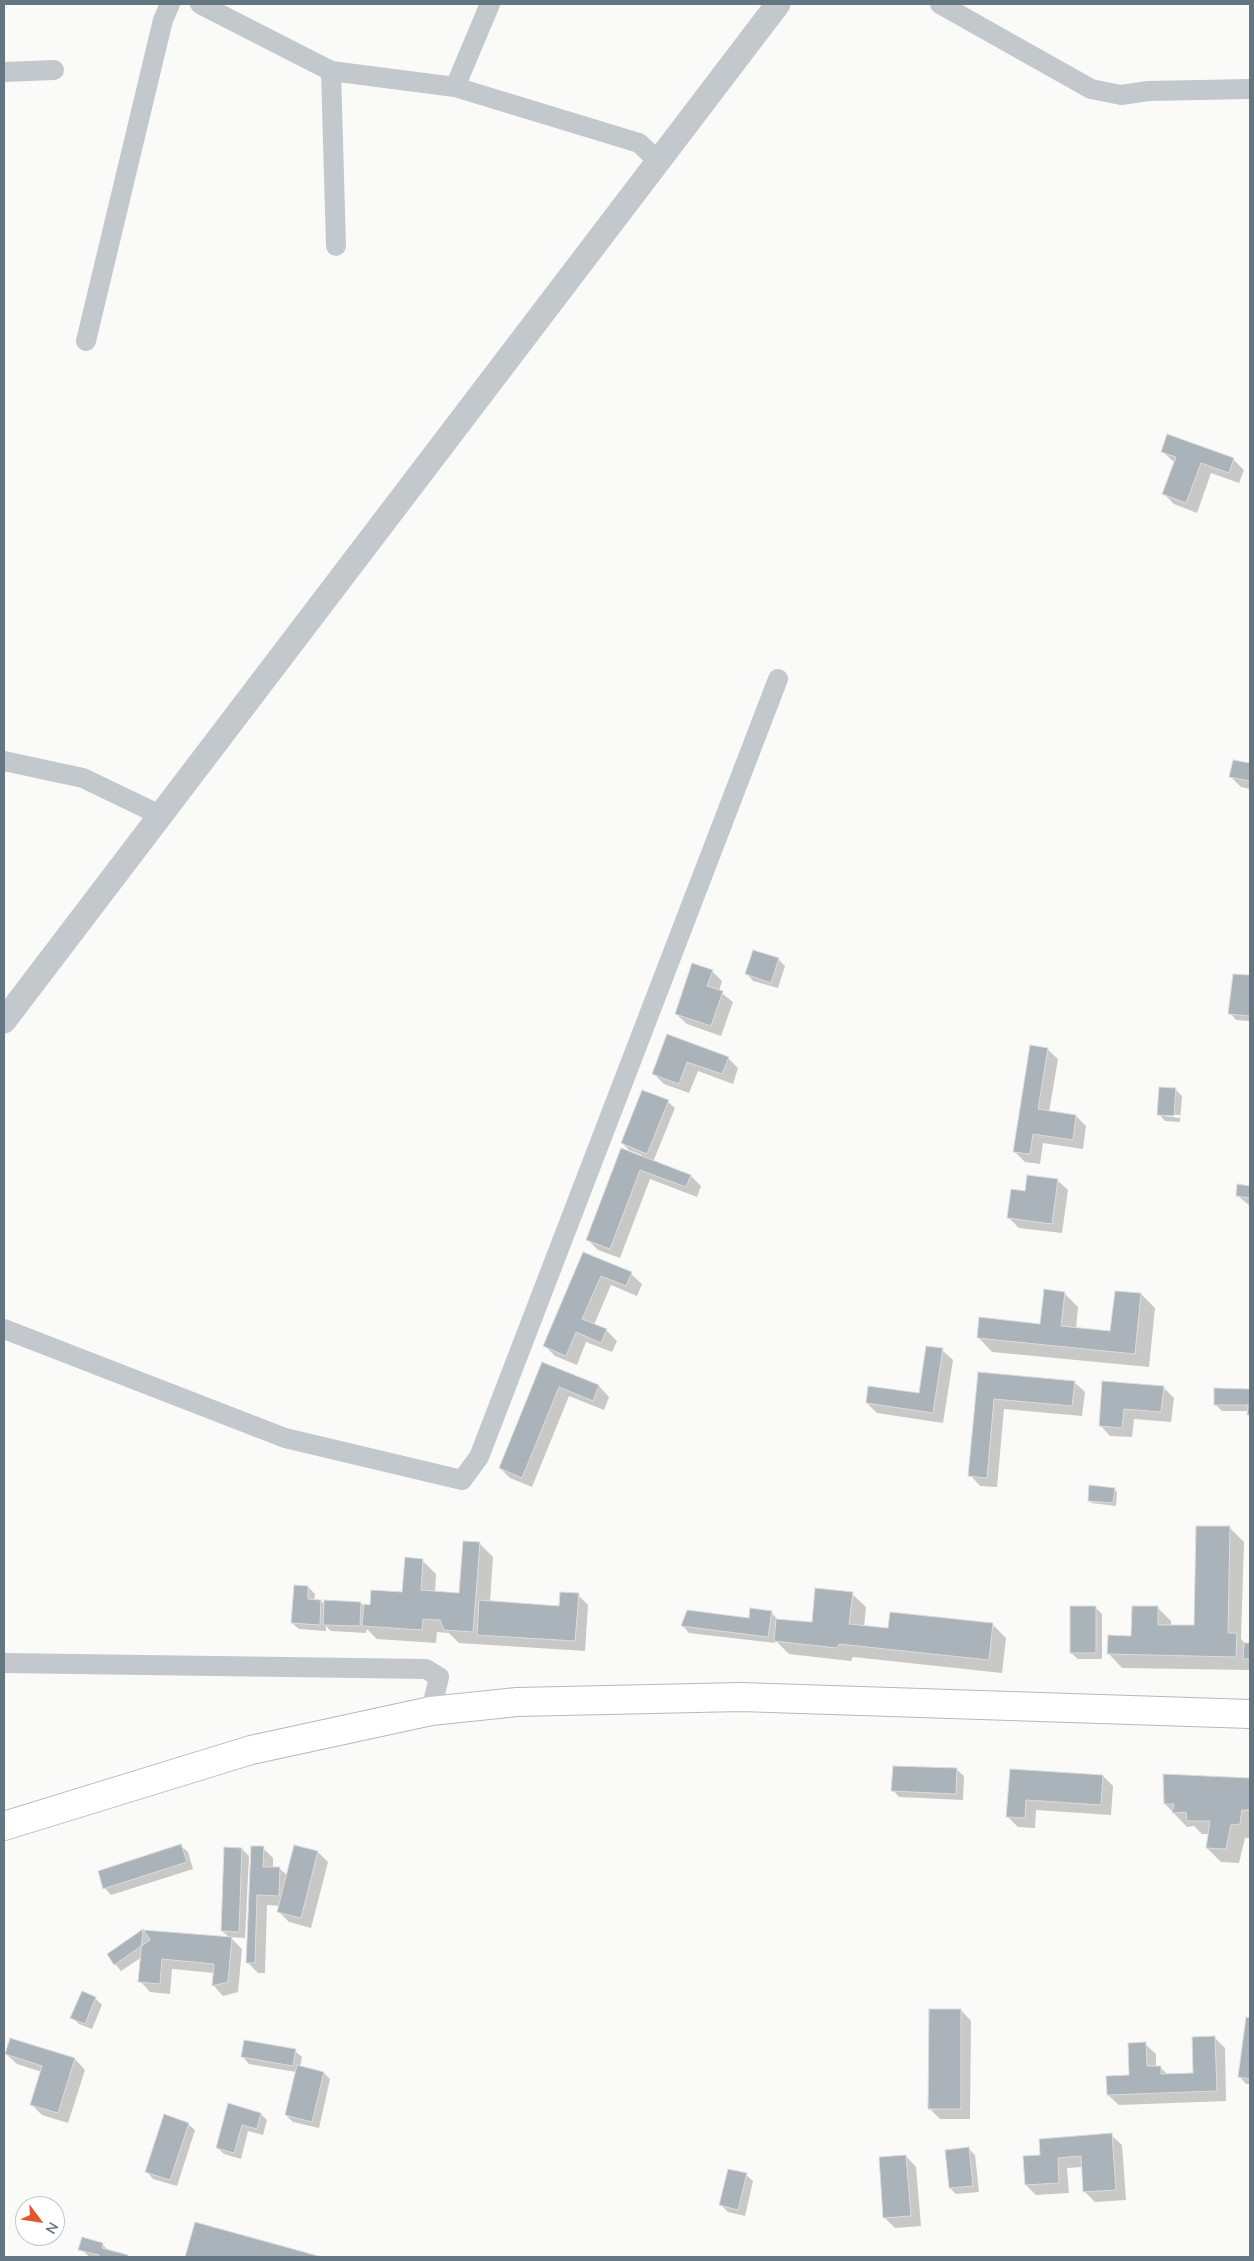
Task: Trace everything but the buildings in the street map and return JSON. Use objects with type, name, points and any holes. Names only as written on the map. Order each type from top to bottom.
[{"type":"main road","points":[[4,1826],[251,1750],[431,1711],[517,1702],[741,1696],[1250,1714]]},
{"type":"street","points":[[86,341],[163,20],[170,4]]},
{"type":"street","points":[[200,4],[331,70],[455,86],[639,143],[658,161]]},
{"type":"street","points":[[455,86],[490,4]]},
{"type":"street","points":[[4,1020],[778,4]]},
{"type":"street","points":[[940,4],[1091,89],[1121,95],[1148,91],[1250,89]]},
{"type":"street","points":[[4,72],[54,70]]},
{"type":"street","points":[[331,70],[336,246]]},
{"type":"street","points":[[4,1329],[286,1438],[462,1480],[479,1457],[778,679]]},
{"type":"street","points":[[4,761],[83,778],[160,815]]},
{"type":"street","points":[[4,1663],[426,1669],[439,1677],[431,1711]]}]
